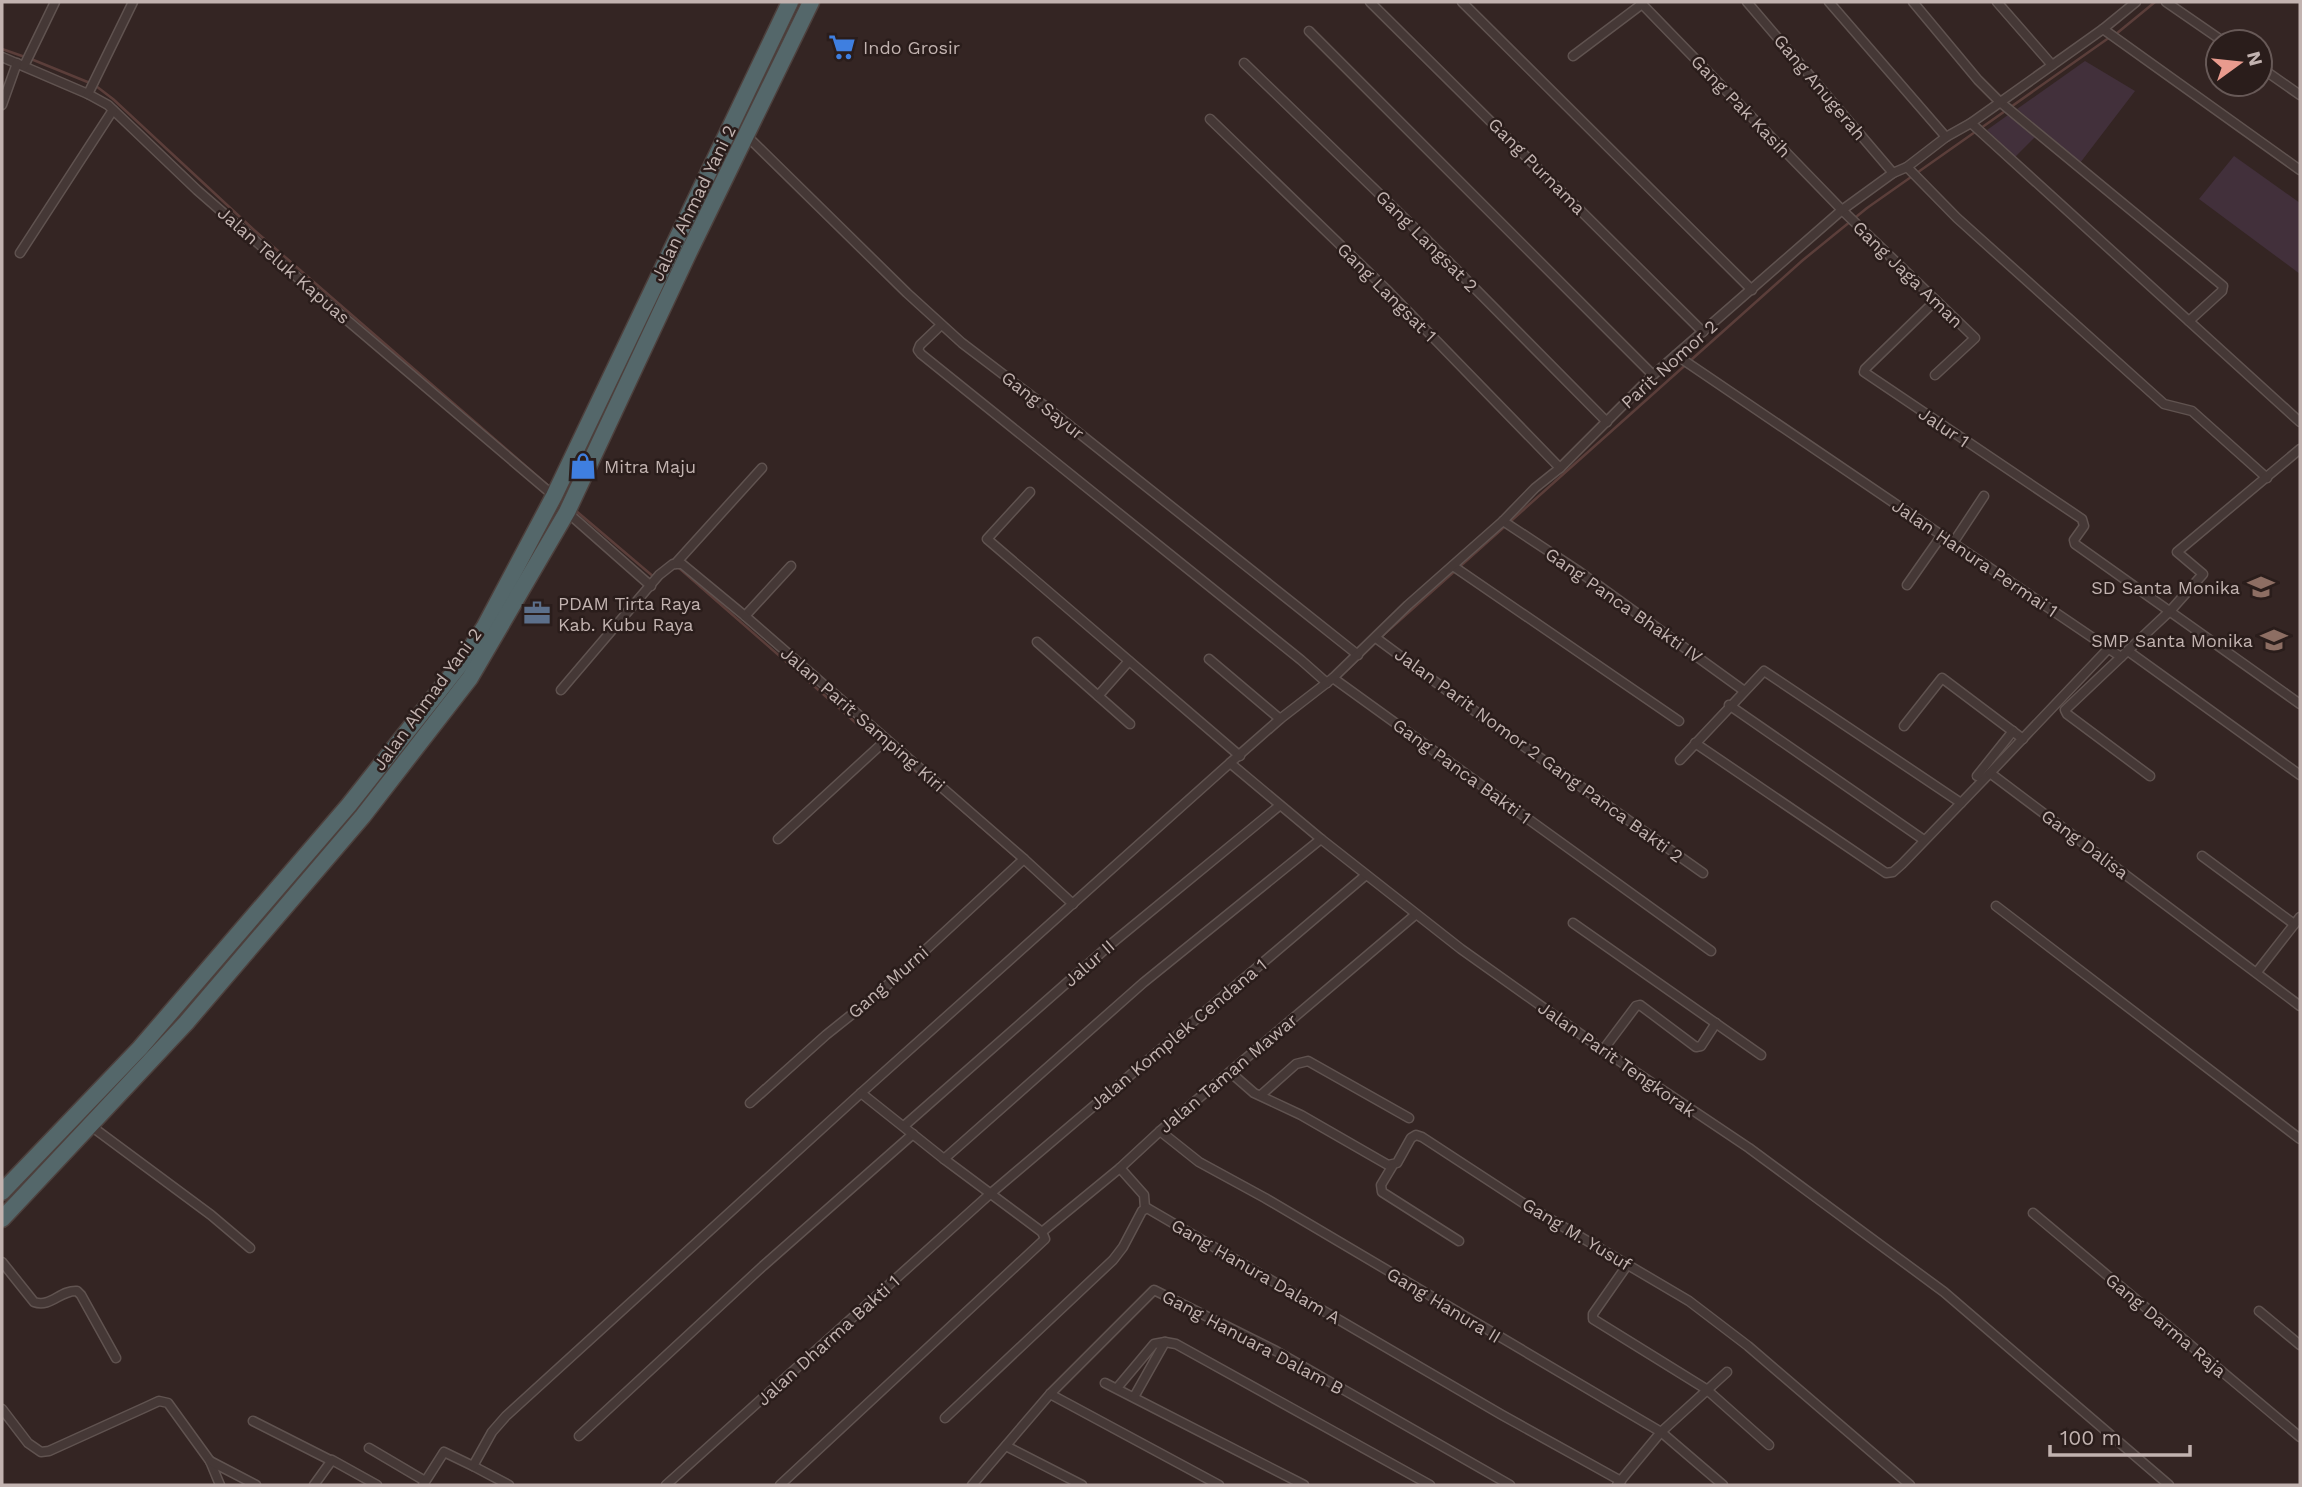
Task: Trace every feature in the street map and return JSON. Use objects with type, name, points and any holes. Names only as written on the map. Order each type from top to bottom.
[{"type":"highway","name":"Jalan Ahmad Yani 2","points":[[2,1192],[140,1048],[349,804],[462,662],[485,626],[555,492],[790,2]]},
{"type":"highway","name":"Jalan Ahmad Yani 2","points":[[2,1219],[169,1044],[380,796],[470,678],[570,507],[688,254],[811,2]]},
{"type":"highway","points":[[672,246],[688,254]]},
{"type":"street","points":[[2,105],[55,2]]},
{"type":"street","points":[[90,89],[133,2]]},
{"type":"street","name":"Gang Purnama","points":[[1370,2],[1703,332]]},
{"type":"street","points":[[1462,2],[1752,290]]},
{"type":"street","name":"Gang Anugerah","points":[[1747,2],[1893,173]]},
{"type":"street","points":[[1829,2],[1946,137]]},
{"type":"street","points":[[1913,2],[1978,80],[2000,102],[2223,286],[2222,291],[2189,321]]},
{"type":"street","points":[[1997,2],[2052,65]]},
{"type":"street","name":"Parit Nomor 2","points":[[1230,763],[1280,719],[1330,681],[1535,488],[1560,468],[1653,375],[1683,360],[1703,332],[1842,211],[1893,173],[1907,167],[1946,137],[1971,123],[2103,29],[2136,2]]},
{"type":"street","points":[[2166,2],[2204,28]]},
{"type":"street","points":[[1573,56],[1641,3]]},
{"type":"street","name":"Gang Pak Kasih","points":[[1641,3],[1842,211]]},
{"type":"street","points":[[2103,29],[2300,170]]},
{"type":"street","points":[[1309,31],[1653,375]]},
{"type":"street","name":"Jalan Teluk Kapuas","points":[[2,57],[23,62],[90,89],[197,190],[290,271],[555,492]]},
{"type":"street","name":"Gang Langsat 2","points":[[1244,63],[1400,213],[1607,422]]},
{"type":"street","points":[[2274,77],[2300,95]]},
{"type":"street","points":[[20,253],[113,110]]},
{"type":"street","name":"Gang Langsat 1","points":[[1210,119],[1389,292],[1560,468]]},
{"type":"street","points":[[1971,123],[2300,422]]},
{"type":"street","name":"Gang Sayur","points":[[747,136],[941,325],[1358,655]]},
{"type":"street","points":[[1907,167],[1957,218],[2164,404],[2192,411],[2267,478]]},
{"type":"street","name":"Gang Jaga Aman","points":[[1842,211],[1974,337],[1974,340],[1934,375]]},
{"type":"street","name":"Jalur 1","points":[[1935,301],[1864,369],[1864,372],[2082,519],[2084,526],[2074,540],[2078,546],[2171,610]]},
{"type":"street","name":"Gang Panca Bakti 1","points":[[941,325],[920,345],[918,349],[921,355],[1301,660],[1711,951]]},
{"type":"street","name":"Jalan Hanura Permai 1","points":[[1683,360],[2109,648],[2124,654],[2300,775]]},
{"type":"street","points":[[2150,776],[2065,710],[2171,610],[2203,574],[2177,552],[2300,449]]},
{"type":"street","points":[[561,690],[655,581],[675,564],[762,468]]},
{"type":"street","points":[[1030,492],[987,539],[1240,756]]},
{"type":"street","points":[[1953,543],[1984,496]]},
{"type":"street","points":[[570,507],[655,581]]},
{"type":"street","name":"Gang Panca Bhakti IV","points":[[1503,521],[1577,570],[1743,690]]},
{"type":"street","points":[[1907,585],[1942,535]]},
{"type":"street","name":"Jalan Parit Samping Kiri","points":[[675,564],[686,566],[745,616],[882,744],[1024,859],[1073,904]]},
{"type":"street","points":[[745,616],[791,566]]},
{"type":"street","points":[[1453,566],[1679,721]]},
{"type":"street","points":[[2171,610],[2300,704]]},
{"type":"street","name":"Jalan Parit Nomor 2 Gang Panca Bakti 2","points":[[1376,638],[1703,873]]},
{"type":"street","points":[[1037,642],[1130,724]]},
{"type":"street","points":[[1695,743],[1886,873],[1893,872],[2109,648]]},
{"type":"street","points":[[1209,659],[1280,719]]},
{"type":"street","points":[[1098,696],[1129,661]]},
{"type":"street","points":[[1680,760],[1743,690],[1764,671],[1961,803]]},
{"type":"street","points":[[1904,726],[1942,678],[2023,739]]},
{"type":"street","points":[[1729,705],[1924,841]]},
{"type":"street","points":[[1977,776],[2013,731]]},
{"type":"street","points":[[778,839],[882,744]]},
{"type":"street","points":[[473,1466],[492,1432],[506,1416],[1230,763]]},
{"type":"street","name":"Jalan Parit Tengkorak","points":[[1230,763],[1279,806],[1415,915],[1603,1050],[1749,1148],[1944,1292],[2169,1485]]},
{"type":"street","name":"Gang Dalisa","points":[[1990,773],[2300,1006]]},
{"type":"street","name":"Jalur II","points":[[904,1126],[1111,944],[1279,806]]},
{"type":"street","points":[[944,1159],[1143,983],[1321,839]]},
{"type":"street","points":[[2202,856],[2297,921],[2257,972]]},
{"type":"street","name":"Gang Murni","points":[[750,1103],[881,990],[1024,859]]},
{"type":"street","name":"Jalan Komplek Cendana 1","points":[[990,1194],[1366,875]]},
{"type":"street","points":[[1996,906],[2300,1139]]},
{"type":"street","name":"Jalan Taman Mawar","points":[[780,1485],[1043,1241],[1045,1236],[1042,1232],[1415,915]]},
{"type":"street","points":[[1573,923],[1761,1055]]},
{"type":"street","points":[[1603,1050],[1636,1006],[1640,1005],[1698,1047],[1716,1023]]},
{"type":"street","points":[[1261,1096],[1296,1064],[1308,1061],[1409,1118]]},
{"type":"street","points":[[1230,1072],[1248,1089],[1301,1115],[1388,1165],[1393,1165],[1381,1185],[1382,1192],[1460,1241]]},
{"type":"street","points":[[861,1093],[1042,1232]]},
{"type":"street","points":[[91,1126],[211,1215],[250,1248]]},
{"type":"street","name":"Gang Hanura II","points":[[1160,1131],[1199,1162],[1265,1198],[1661,1432],[1723,1485]]},
{"type":"street","points":[[579,1436],[763,1266],[912,1134]]},
{"type":"street","name":"Gang M. Yusuf","points":[[1393,1165],[1397,1163],[1411,1138],[1416,1135],[1422,1137],[1523,1203],[1689,1301],[1748,1346],[1910,1485]]},
{"type":"street","points":[[945,1418],[1123,1247],[1144,1208],[1144,1195],[1119,1168]]},
{"type":"street","name":"Jalan Dharma Bakti 1","points":[[666,1485],[990,1194]]},
{"type":"street","name":"Gang Hanura Dalam A","points":[[1144,1208],[1619,1483]]},
{"type":"street","name":"Gang Darma Raja","points":[[2033,1213],[2300,1437]]},
{"type":"street","points":[[2,1262],[34,1301],[40,1304],[66,1292],[77,1291],[116,1358]]},
{"type":"street","points":[[1628,1264],[1593,1314],[1593,1319],[1706,1389],[1769,1445]]},
{"type":"street","name":"Gang Hanuara Dalam B","points":[[972,1485],[1050,1394],[1152,1290],[1157,1290],[1276,1352],[1510,1485]]},
{"type":"street","points":[[2259,1311],[2300,1345]]},
{"type":"street","points":[[1134,1397],[1166,1342]]},
{"type":"street","points":[[1117,1388],[1154,1344],[1177,1344],[1430,1485]]},
{"type":"street","points":[[1619,1483],[1661,1432],[1727,1371]]},
{"type":"street","points":[[1105,1383],[1304,1485]]},
{"type":"street","points":[[1050,1394],[1219,1485]]},
{"type":"street","points":[[2,1409],[31,1447],[41,1452],[52,1450],[159,1401],[165,1402],[170,1404],[210,1461],[220,1485]]},
{"type":"street","points":[[253,1421],[377,1485]]},
{"type":"street","points":[[1006,1446],[1082,1485]]},
{"type":"street","points":[[369,1448],[424,1483],[444,1452],[509,1485]]},
{"type":"street","points":[[210,1461],[256,1485]]},
{"type":"street","points":[[314,1485],[329,1461]]},
{"type":"shaded area","points":[[2085,61],[2135,91],[2080,163],[2017,109]]},
{"type":"shaded area","points":[[2008,115],[2036,136],[2015,157],[1987,130]]},
{"type":"shaded area","points":[[2234,156],[2300,203],[2300,274],[2199,199]]},
{"type":"waterway","points":[[2116,34],[2155,2]]},
{"type":"waterway","points":[[1981,128],[2110,37]]},
{"type":"waterway","points":[[2,49],[25,57]]},
{"type":"waterway","points":[[31,59],[90,83]]},
{"type":"waterway","points":[[96,86],[254,230],[552,489]]},
{"type":"waterway","points":[[1381,637],[1803,260],[1867,208],[1975,132]]},
{"type":"waterway","points":[[575,510],[655,578]]},
{"type":"waterway","points":[[679,568],[1045,883]]},
{"type":"waterway","points":[[1346,671],[1376,642]]},
{"type":"place","name":"Indo Grosir","points":[[842,47]]},
{"type":"place","name":"Mitra Maju","points":[[583,466]]},
{"type":"place","name":"SD Santa Monika","points":[[2261,587]]},
{"type":"place","name":"PDAM Tirta Raya Kab. Kubu Raya","points":[[537,613]]},
{"type":"place","name":"SMP Santa Monika","points":[[2274,640]]}]
